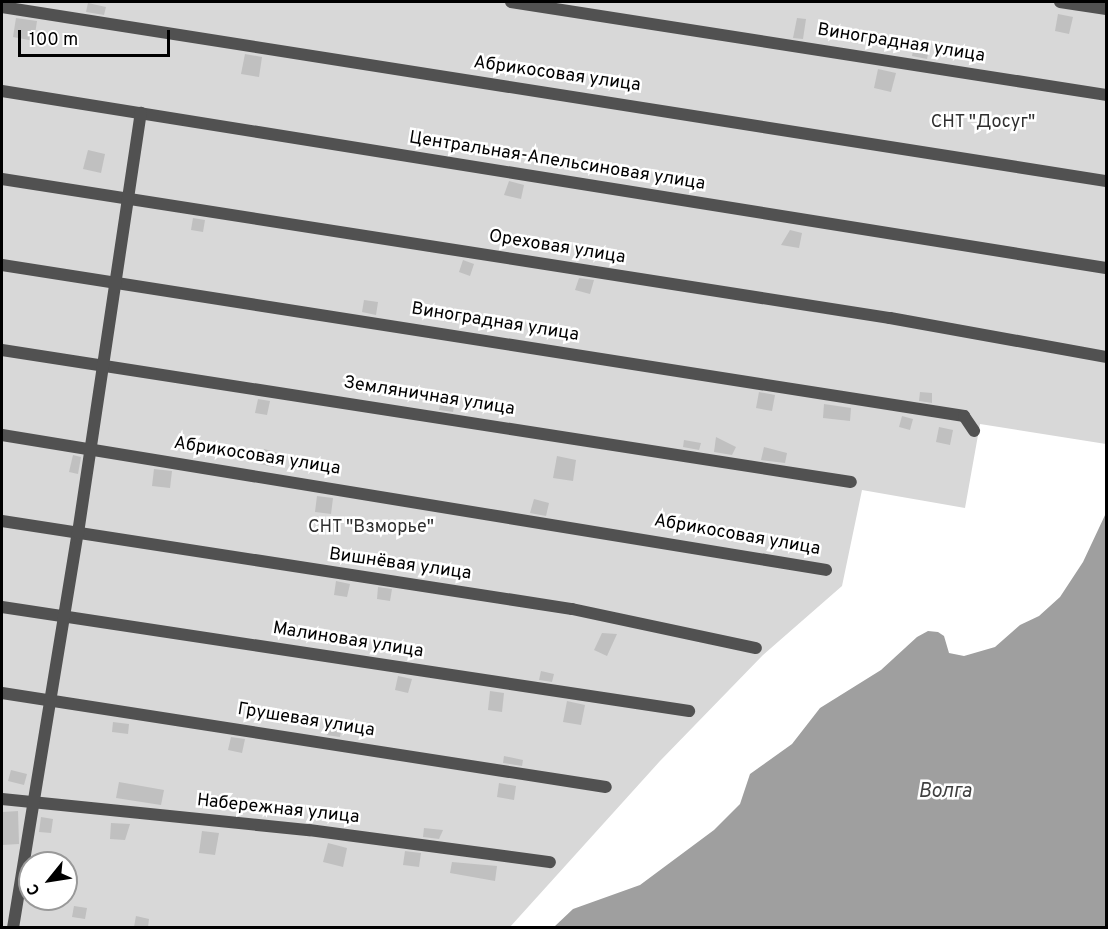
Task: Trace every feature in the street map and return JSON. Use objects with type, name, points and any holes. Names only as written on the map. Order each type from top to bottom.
[{"type":"lane","name":"Виноградная улица","points":[[511,2],[1107,95]]},
{"type":"lane","points":[[1060,2],[1107,9]]},
{"type":"lane","name":"Абрикосовая улица","points":[[8,6],[1107,181]]},
{"type":"lane","name":"Центральная-Апельсиновая улица","points":[[2,91],[1107,268]]},
{"type":"lane","points":[[13,927],[78,533],[141,113]]},
{"type":"lane","name":"Ореховая улица","points":[[2,178],[890,318],[1107,357]]},
{"type":"lane","name":"Виноградная улица","points":[[2,265],[964,416],[974,431]]},
{"type":"lane","name":"Земляничная улица","points":[[2,350],[851,482]]},
{"type":"lane","name":"Абрикосовая улица","points":[[2,435],[826,570]]},
{"type":"lane","name":"Вишнёвая улица","points":[[2,521],[572,609],[756,648]]},
{"type":"lane","name":"Малиновая улица","points":[[2,607],[689,711]]},
{"type":"lane","name":"Грушевая улица","points":[[2,693],[606,787]]},
{"type":"lane","name":"Набережная улица","points":[[2,799],[309,830],[550,862]]},
{"type":"green space","name":"СНТ \"Досуг\"","points":[[2,2],[1106,2],[1106,266],[2,88]]},
{"type":"green space","name":"СНТ \"Взморье\"","points":[[2,95],[1106,271],[1106,444],[980,424],[965,508],[862,490],[842,586],[763,655],[660,761],[510,927],[2,927]]},
{"type":"water","name":"Волга","points":[[1106,513],[1106,927],[554,927],[573,909],[640,885],[714,830],[740,804],[750,774],[792,744],[820,708],[881,670],[917,637],[928,631],[938,632],[944,636],[949,653],[964,656],[995,647],[1020,625],[1039,616],[1060,597],[1083,562]]},
{"type":"building","points":[[88,3],[106,7],[104,15],[86,12]]},
{"type":"building","points":[[1058,14],[1073,17],[1069,34],[1055,31]]},
{"type":"building","points":[[16,18],[37,21],[34,41],[13,37]]},
{"type":"building","points":[[797,18],[806,19],[803,39],[793,38]]},
{"type":"building","points":[[914,46],[929,49],[927,59],[912,56]]},
{"type":"building","points":[[245,54],[262,57],[259,77],[241,74]]},
{"type":"building","points":[[878,69],[896,73],[891,92],[874,88]]},
{"type":"building","points":[[88,150],[105,154],[101,173],[83,169]]},
{"type":"building","points":[[509,181],[524,185],[521,199],[504,195]]},
{"type":"building","points":[[193,218],[205,220],[203,232],[191,230]]},
{"type":"building","points":[[790,230],[802,233],[799,248],[781,245]]},
{"type":"building","points":[[463,260],[474,264],[470,276],[459,272]]},
{"type":"building","points":[[579,278],[594,280],[590,294],[575,290]]},
{"type":"building","points":[[364,300],[378,302],[376,315],[362,312]]},
{"type":"building","points":[[759,392],[775,395],[772,411],[756,408]]},
{"type":"building","points":[[920,392],[932,393],[932,403],[919,401]]},
{"type":"building","points":[[258,399],[270,401],[267,415],[255,413]]},
{"type":"building","points":[[441,400],[455,402],[453,412],[439,410]]},
{"type":"building","points":[[824,404],[851,408],[850,421],[823,418]]},
{"type":"building","points":[[902,416],[913,419],[910,430],[899,427]]},
{"type":"building","points":[[939,427],[953,430],[950,445],[936,442]]},
{"type":"building","points":[[716,437],[736,447],[732,455],[714,452]]},
{"type":"building","points":[[684,440],[701,443],[699,450],[683,447]]},
{"type":"building","points":[[764,447],[787,453],[785,463],[761,460]]},
{"type":"building","points":[[264,449],[278,453],[274,467],[260,464]]},
{"type":"building","points":[[73,455],[81,457],[78,474],[69,472]]},
{"type":"building","points":[[557,456],[576,460],[573,481],[553,478]]},
{"type":"building","points":[[154,469],[172,471],[170,488],[152,486]]},
{"type":"building","points":[[317,496],[333,498],[331,514],[315,512]]},
{"type":"building","points":[[534,499],[549,503],[546,516],[530,513]]},
{"type":"building","points":[[336,581],[350,584],[347,597],[334,595]]},
{"type":"building","points":[[378,587],[392,589],[390,601],[377,599]]},
{"type":"building","points":[[602,633],[617,634],[607,656],[594,650]]},
{"type":"building","points":[[541,671],[554,674],[552,682],[539,680]]},
{"type":"building","points":[[398,676],[412,679],[408,693],[395,690]]},
{"type":"building","points":[[490,691],[504,693],[502,712],[488,710]]},
{"type":"building","points":[[567,701],[585,705],[581,725],[563,722]]},
{"type":"building","points":[[113,722],[129,724],[128,734],[112,732]]},
{"type":"building","points":[[328,724],[342,726],[340,737],[326,735]]},
{"type":"building","points":[[231,737],[245,739],[242,753],[228,750]]},
{"type":"building","points":[[504,756],[523,760],[522,766],[503,763]]},
{"type":"building","points":[[11,770],[27,774],[24,785],[8,781]]},
{"type":"building","points":[[119,782],[164,790],[161,805],[116,798]]},
{"type":"building","points":[[499,783],[516,786],[514,800],[497,797]]},
{"type":"building","points":[[18,811],[19,844],[2,845],[2,812]]},
{"type":"building","points":[[41,817],[53,819],[51,833],[39,832]]},
{"type":"building","points":[[111,823],[130,824],[125,840],[110,839]]},
{"type":"building","points":[[424,828],[443,830],[439,839],[423,837]]},
{"type":"building","points":[[202,831],[219,833],[215,855],[199,853]]},
{"type":"building","points":[[328,843],[347,848],[343,867],[323,862]]},
{"type":"building","points":[[405,851],[421,853],[419,867],[403,865]]},
{"type":"building","points":[[452,862],[497,866],[495,881],[450,873]]},
{"type":"building","points":[[78,907],[87,908],[85,919],[72,917],[73,911],[78,911]]},
{"type":"building","points":[[136,916],[149,919],[148,927],[134,927]]}]
